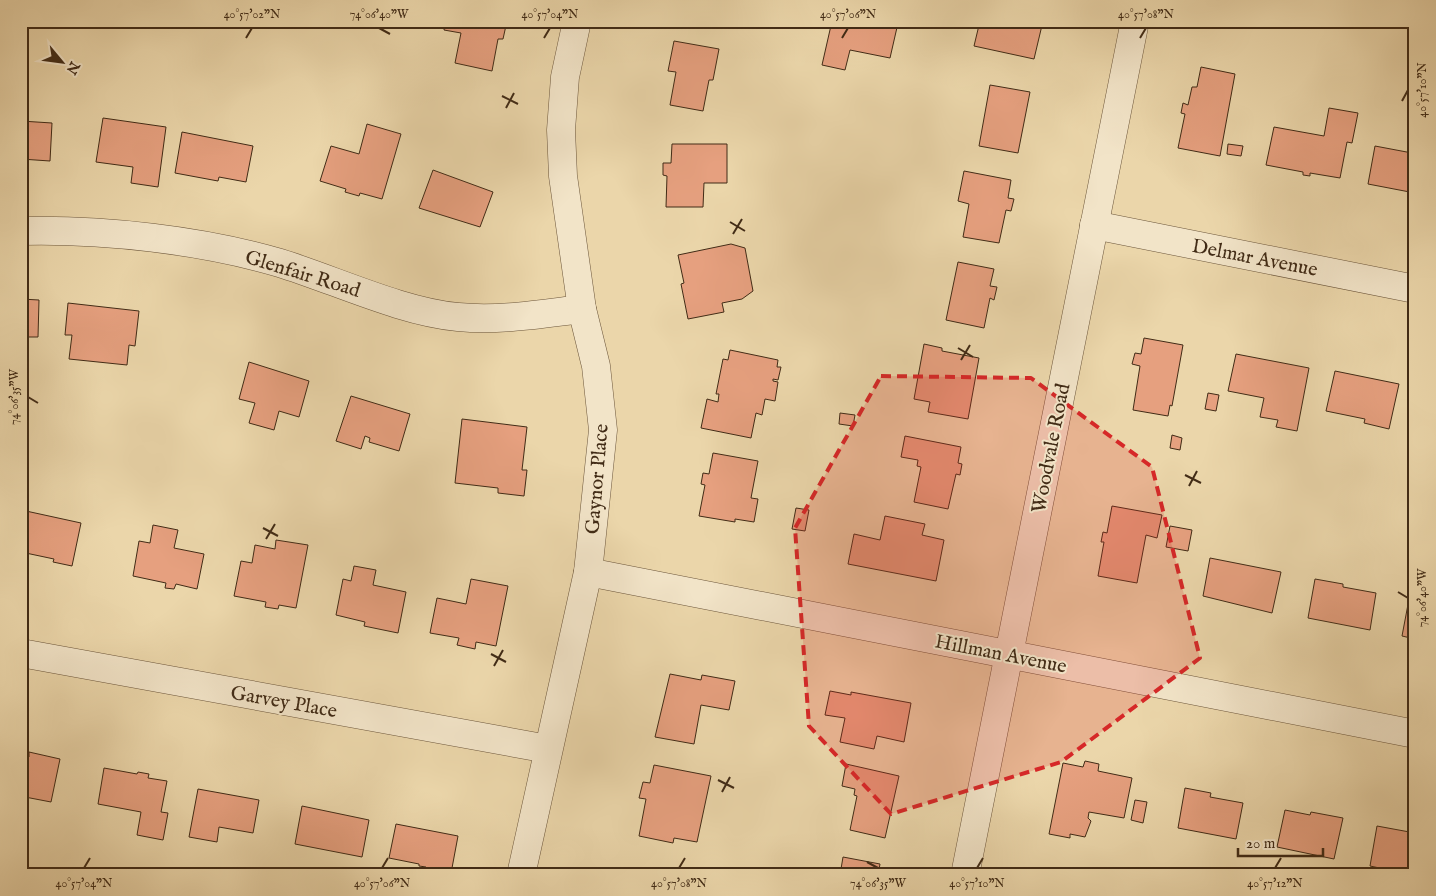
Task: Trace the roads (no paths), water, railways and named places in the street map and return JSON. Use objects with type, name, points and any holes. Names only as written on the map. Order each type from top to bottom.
[{"type":"street","name":"Gaynor Place","points":[[521,875],[588,572],[603,430],[596,366],[582,309],[563,176],[561,130],[565,77],[577,21]]},
{"type":"street","name":"Woodvale Road","points":[[965,875],[1135,21]]},
{"type":"street","name":"Delmar Avenue","points":[[1094,225],[1415,289]]},
{"type":"street","name":"Glenfair Road","points":[[21,231],[117,235],[233,252],[280,263],[414,308],[456,317],[502,320],[582,309]]},
{"type":"street","name":"Hillman Avenue","points":[[588,572],[1415,734]]},
{"type":"street","name":"Garvey Place","points":[[21,653],[548,749]]}]
